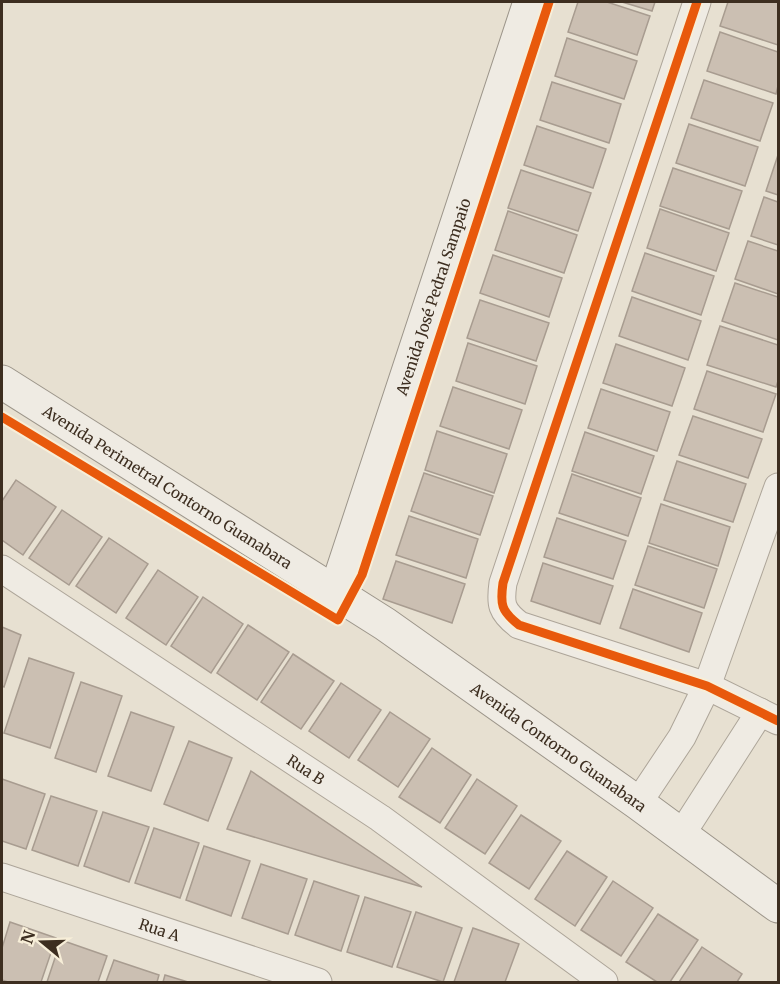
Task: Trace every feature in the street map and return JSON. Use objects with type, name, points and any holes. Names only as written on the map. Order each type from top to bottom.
[{"type":"main road","name":"Avenida José Pedral Sampaio","points":[[336,591],[530,2]]},
{"type":"main road","name":"Avenida Perimetral Contorno Guanabara","points":[[2,382],[336,591]]},
{"type":"main road","name":"Avenida Contorno Guanabara","points":[[336,591],[638,803],[778,906]]},
{"type":"street","points":[[681,834],[769,716],[707,686],[519,625],[508,616],[500,601],[503,583],[697,2]]},
{"type":"street","points":[[638,803],[682,737],[707,686],[778,487]]},
{"type":"street","name":"Rua B","points":[[2,569],[380,818],[604,982]]},
{"type":"street","name":"Rua A","points":[[2,877],[318,982]]},
{"type":"building","points":[[578,2],[607,2],[650,16],[637,55],[568,32]]},
{"type":"building","points":[[622,2],[655,2],[652,11]]},
{"type":"building","points":[[728,2],[778,2],[778,45],[720,26]]},
{"type":"building","points":[[720,32],[778,52],[776,94],[707,71]]},
{"type":"building","points":[[567,38],[637,61],[624,99],[555,76]]},
{"type":"building","points":[[704,80],[773,103],[760,141],[691,118]]},
{"type":"building","points":[[552,82],[621,104],[609,143],[540,120]]},
{"type":"building","points":[[689,124],[758,147],[745,186],[676,163]]},
{"type":"building","points":[[537,126],[606,149],[593,188],[524,165]]},
{"type":"building","points":[[778,155],[778,195],[766,191]]},
{"type":"building","points":[[673,168],[742,191],[729,229],[660,206]]},
{"type":"building","points":[[521,170],[591,193],[578,231],[508,208]]},
{"type":"building","points":[[764,197],[778,202],[778,245],[751,236]]},
{"type":"building","points":[[660,209],[729,233],[716,271],[647,248]]},
{"type":"building","points":[[508,211],[577,235],[564,273],[495,250]]},
{"type":"building","points":[[748,241],[778,251],[778,294],[735,279]]},
{"type":"building","points":[[645,253],[714,276],[701,315],[632,291]]},
{"type":"building","points":[[493,255],[562,278],[549,317],[480,293]]},
{"type":"building","points":[[735,283],[778,297],[778,340],[722,321]]},
{"type":"building","points":[[632,297],[701,321],[688,360],[619,336]]},
{"type":"building","points":[[480,300],[549,323],[536,361],[467,338]]},
{"type":"building","points":[[720,326],[778,345],[776,387],[707,365]]},
{"type":"building","points":[[468,343],[537,366],[525,404],[456,381]]},
{"type":"building","points":[[616,344],[685,368],[672,406],[603,383]]},
{"type":"building","points":[[707,371],[776,394],[763,432],[694,409]]},
{"type":"building","points":[[453,387],[522,410],[509,449],[440,426]]},
{"type":"building","points":[[601,389],[670,412],[657,451],[588,428]]},
{"type":"building","points":[[693,416],[762,439],[748,478],[679,455]]},
{"type":"building","points":[[437,431],[507,454],[494,493],[425,470]]},
{"type":"building","points":[[585,432],[654,456],[641,494],[572,471]]},
{"type":"building","points":[[677,461],[746,484],[733,522],[664,500]]},
{"type":"building","points":[[424,473],[493,496],[480,535],[411,511]]},
{"type":"building","points":[[572,474],[641,498],[628,536],[559,513]]},
{"type":"building","points":[[16,480],[56,507],[23,555],[2,540],[2,501]]},
{"type":"building","points":[[661,504],[730,527],[718,566],[649,543]]},
{"type":"building","points":[[62,510],[102,537],[69,585],[29,558]]},
{"type":"building","points":[[409,516],[478,539],[466,578],[396,555]]},
{"type":"building","points":[[557,518],[626,541],[613,579],[544,557]]},
{"type":"building","points":[[109,538],[148,564],[116,613],[76,586]]},
{"type":"building","points":[[648,546],[717,569],[704,608],[635,585]]},
{"type":"building","points":[[396,561],[465,584],[452,623],[383,599]]},
{"type":"building","points":[[543,563],[613,586],[600,624],[531,601]]},
{"type":"building","points":[[158,570],[198,597],[166,645],[126,618]]},
{"type":"building","points":[[633,589],[702,613],[689,652],[620,628]]},
{"type":"building","points":[[203,597],[243,624],[211,673],[171,646]]},
{"type":"building","points":[[248,625],[289,652],[257,700],[217,673]]},
{"type":"building","points":[[2,627],[21,635],[4,687],[2,686]]},
{"type":"building","points":[[293,654],[334,681],[301,729],[261,702]]},
{"type":"building","points":[[29,658],[74,673],[50,748],[4,733]]},
{"type":"building","points":[[81,682],[122,696],[96,772],[55,758]]},
{"type":"building","points":[[341,683],[381,710],[349,758],[309,731]]},
{"type":"building","points":[[131,712],[174,727],[151,791],[108,776]]},
{"type":"building","points":[[390,712],[430,739],[398,787],[358,760]]},
{"type":"building","points":[[189,741],[232,758],[208,821],[164,804]]},
{"type":"building","points":[[432,748],[471,775],[440,823],[399,797]]},
{"type":"building","points":[[251,771],[422,887],[227,829]]},
{"type":"building","points":[[2,779],[45,794],[26,849],[2,841]]},
{"type":"building","points":[[477,779],[517,806],[485,854],[445,828]]},
{"type":"building","points":[[51,796],[97,811],[78,866],[32,850]]},
{"type":"building","points":[[103,812],[149,827],[129,882],[84,866]]},
{"type":"building","points":[[521,815],[561,841],[529,889],[489,863]]},
{"type":"building","points":[[154,828],[199,843],[180,898],[135,883]]},
{"type":"building","points":[[204,846],[250,861],[231,916],[186,900]]},
{"type":"building","points":[[567,851],[607,877],[575,926],[535,899]]},
{"type":"building","points":[[261,864],[307,879],[288,934],[242,918]]},
{"type":"building","points":[[314,881],[359,896],[341,951],[295,935]]},
{"type":"building","points":[[613,881],[653,908],[621,956],[581,930]]},
{"type":"building","points":[[365,897],[411,912],[392,967],[347,952]]},
{"type":"building","points":[[416,912],[462,928],[443,982],[397,967]]},
{"type":"building","points":[[658,914],[698,940],[670,982],[657,982],[626,962]]},
{"type":"building","points":[[10,922],[56,938],[41,982],[2,980],[2,948]]},
{"type":"building","points":[[473,928],[519,944],[505,982],[454,982]]},
{"type":"building","points":[[61,940],[107,956],[98,982],[47,982]]},
{"type":"building","points":[[702,947],[742,974],[737,982],[679,982]]},
{"type":"building","points":[[114,960],[159,975],[157,982],[106,982]]},
{"type":"building","points":[[165,975],[188,982],[163,982]]},
{"type":"cycle path","points":[[2,417],[338,620],[362,575],[549,2]]},
{"type":"cycle path","points":[[697,2],[503,583],[502,602],[505,611],[519,625],[707,686],[778,721]]}]
